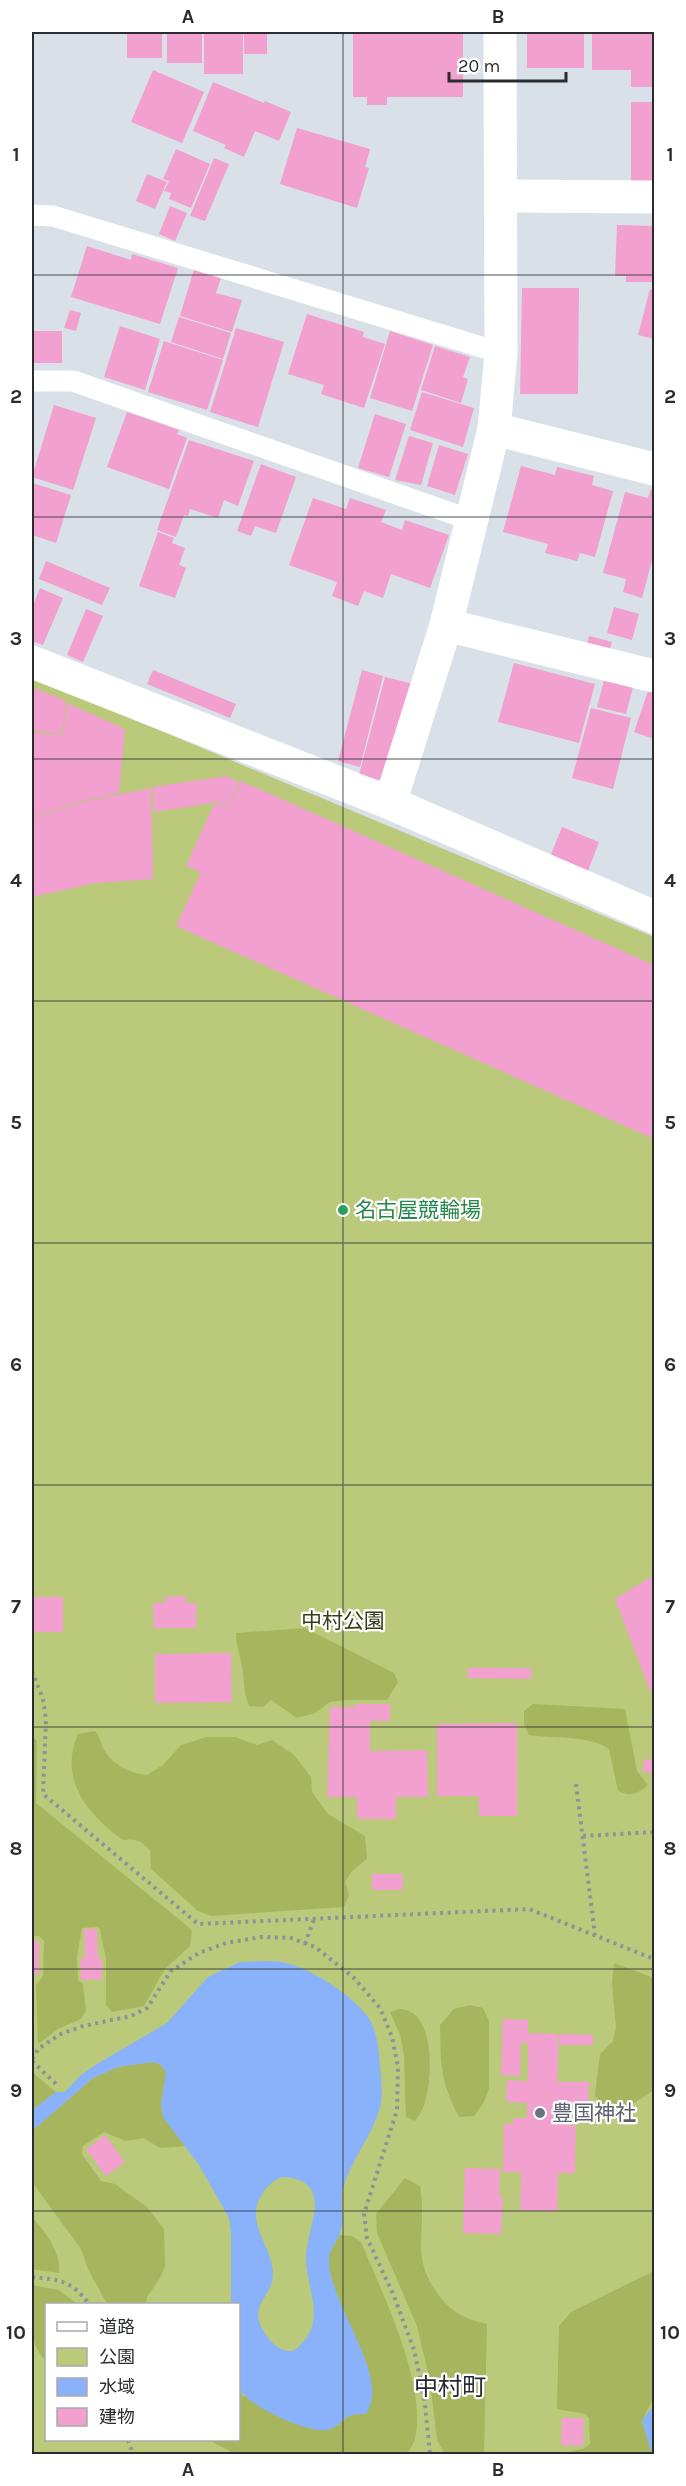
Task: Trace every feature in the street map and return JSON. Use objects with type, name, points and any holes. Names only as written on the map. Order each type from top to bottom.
[{"type":"street","points":[[390,803],[446,625],[494,429],[501,353],[500,32]]},
{"type":"street","points":[[501,196],[654,197]]},
{"type":"street","points":[[494,429],[654,469]]},
{"type":"street","points":[[446,625],[654,676]]},
{"type":"street","points":[[32,662],[390,803],[654,916]]},
{"type":"lane","points":[[32,215],[53,216],[501,353]]},
{"type":"lane","points":[[32,381],[74,381],[471,520]]},
{"type":"path","points":[[32,1671],[43,1699],[46,1720],[43,1794],[198,1924],[529,1909],[654,1959]]},
{"type":"path","points":[[576,1784],[594,1935]]},
{"type":"path","points":[[583,1836],[654,1832]]},
{"type":"path","points":[[305,1944],[314,1918]]},
{"type":"path","points":[[58,2086],[32,2060],[39,2048],[61,2034],[83,2026],[131,2016],[147,2008],[171,1971],[199,1953],[226,1943],[261,1937],[291,1938],[315,1947],[353,1977],[380,2008],[393,2037],[398,2067],[397,2110],[364,2214],[368,2238],[394,2296],[414,2350],[424,2395],[429,2452],[422,2454]]},
{"type":"path","points":[[32,2277],[56,2280],[78,2289],[88,2303]]},
{"type":"green space","name":"中村公園","points":[[32,677],[654,937],[654,2454],[32,2454]]},
{"type":"green space","points":[[305,1628],[394,1673],[398,1682],[387,1700],[330,1702],[315,1713],[297,1718],[271,1700],[263,1707],[249,1706],[236,1633]]},
{"type":"green space","points":[[533,1704],[625,1709],[637,1771],[648,1785],[634,1794],[618,1791],[609,1749],[592,1741],[529,1735],[524,1724],[524,1711]]},
{"type":"green space","points":[[95,1731],[111,1759],[128,1770],[147,1775],[163,1765],[181,1745],[207,1737],[235,1737],[257,1745],[272,1740],[294,1755],[311,1777],[312,1792],[328,1814],[365,1836],[367,1859],[352,1871],[345,1882],[349,1895],[344,1907],[211,1916],[198,1911],[151,1869],[150,1850],[144,1844],[131,1839],[123,1840],[98,1819],[80,1795],[74,1781],[73,1750],[78,1734]]},
{"type":"green space","points":[[32,1736],[37,1741],[36,1803],[192,1930],[190,1946],[165,1969],[144,2006],[112,2012],[106,2005],[106,1959],[100,1929],[97,1927],[82,1928],[77,1957],[78,1980],[83,1984],[86,2010],[81,2019],[58,2029],[38,2044],[36,1985],[43,1976],[44,1941],[39,1936],[32,1936]]},
{"type":"green space","points":[[614,1963],[654,1978],[654,2090],[624,2110],[605,2112],[595,2095],[600,2054],[613,2041],[616,2028],[612,1983]]},
{"type":"green space","points":[[470,2005],[483,2008],[489,2021],[489,2088],[484,2102],[474,2116],[459,2117],[445,2082],[440,2025],[454,2009]]},
{"type":"green space","points":[[399,2009],[411,2012],[420,2021],[429,2049],[429,2082],[423,2108],[415,2121],[406,2117],[404,2055],[400,2035],[390,2012]]},
{"type":"green space","points":[[152,2062],[160,2064],[167,2072],[162,2096],[164,2113],[187,2146],[160,2148],[144,2138],[126,2141],[104,2132],[83,2146],[82,2154],[101,2181],[115,2184],[147,2207],[164,2229],[165,2266],[147,2297],[146,2303],[106,2303],[88,2269],[81,2249],[32,2182],[32,2131],[93,2078],[118,2067]]},
{"type":"green space","points":[[32,2072],[56,2092],[34,2109],[32,2108]]},
{"type":"green space","points":[[405,2178],[420,2186],[422,2256],[424,2269],[430,2282],[445,2303],[455,2312],[487,2324],[484,2454],[445,2454],[437,2440],[430,2381],[417,2326],[377,2233],[376,2214]]},
{"type":"green space","points":[[32,2217],[55,2250],[59,2273],[32,2269]]},
{"type":"green space","points":[[340,2235],[352,2236],[361,2242],[400,2339],[415,2392],[417,2417],[414,2440],[407,2454],[235,2454],[211,2441],[240,2441],[240,2391],[243,2396],[338,2425],[350,2415],[367,2368],[332,2281],[329,2256]]},
{"type":"green space","points":[[654,2271],[654,2397],[642,2421],[652,2454],[556,2454],[583,2449],[590,2444],[589,2418],[585,2414],[557,2409],[559,2326],[571,2312]]},
{"type":"green space","points":[[32,2285],[58,2290],[77,2303],[45,2303],[45,2360],[35,2344],[31,2316]]},
{"type":"water","points":[[240,1962],[286,1963],[308,1971],[352,2000],[371,2022],[379,2054],[381,2105],[376,2121],[344,2185],[341,2230],[329,2259],[331,2277],[371,2380],[372,2398],[366,2414],[352,2415],[334,2427],[318,2430],[279,2417],[254,2403],[240,2390],[240,2303],[231,2303],[229,2218],[199,2165],[163,2117],[161,2104],[166,2072],[160,2064],[152,2062],[118,2067],[93,2078],[32,2131],[32,2110],[56,2092],[65,2092],[81,2075],[97,2064],[167,2023],[208,1977]],"holes":[[[282,2177],[299,2180],[309,2187],[314,2196],[315,2208],[306,2260],[313,2303],[313,2323],[303,2342],[293,2351],[288,2351],[271,2341],[261,2327],[258,2317],[261,2303],[272,2282],[273,2272],[270,2257],[257,2223],[256,2210],[263,2192],[277,2179]]]},
{"type":"water","points":[[654,2407],[654,2454],[652,2454],[642,2421]]},
{"type":"building","points":[[127,32],[162,32],[162,58],[127,58]]},
{"type":"building","points":[[167,32],[202,32],[202,63],[167,63]]},
{"type":"building","points":[[204,32],[243,32],[243,74],[204,74]]},
{"type":"building","points":[[244,32],[267,32],[267,54],[244,54]]},
{"type":"building","points":[[353,32],[463,32],[463,97],[387,97],[387,105],[367,105],[367,97],[353,97]]},
{"type":"building","points":[[527,32],[584,32],[584,68],[527,68]]},
{"type":"building","points":[[592,32],[654,32],[654,87],[631,87],[631,70],[592,70]]},
{"type":"building","points":[[153,70],[204,92],[182,143],[131,122]]},
{"type":"building","points":[[213,82],[291,112],[279,141],[255,131],[244,157],[224,148],[226,145],[193,131]]},
{"type":"building","points":[[631,102],[654,102],[654,182],[631,182]]},
{"type":"building","points":[[297,128],[370,149],[365,167],[369,168],[357,208],[280,184]]},
{"type":"building","points":[[176,149],[210,164],[191,208],[169,199],[171,193],[164,191],[169,181],[163,179]]},
{"type":"building","points":[[214,158],[229,164],[205,221],[190,216]]},
{"type":"building","points":[[147,174],[167,182],[155,209],[136,201]]},
{"type":"building","points":[[170,206],[187,213],[175,241],[159,234]]},
{"type":"building","points":[[617,225],[654,226],[654,282],[626,282],[626,276],[615,276]]},
{"type":"building","points":[[87,246],[131,260],[132,254],[178,268],[160,324],[71,297]]},
{"type":"building","points":[[194,269],[221,278],[216,293],[242,300],[232,332],[180,316]]},
{"type":"building","points":[[522,288],[579,288],[578,394],[520,394]]},
{"type":"building","points":[[650,289],[654,290],[654,339],[638,335]]},
{"type":"building","points":[[70,310],[81,313],[76,331],[64,328]]},
{"type":"building","points":[[307,314],[364,332],[363,337],[385,344],[364,408],[321,394],[324,385],[288,374]]},
{"type":"building","points":[[179,317],[231,333],[223,359],[171,342]]},
{"type":"building","points":[[120,326],[160,339],[145,390],[104,377]]},
{"type":"building","points":[[236,328],[284,342],[258,427],[210,412]]},
{"type":"building","points":[[32,331],[62,331],[62,363],[32,363]]},
{"type":"building","points":[[390,331],[433,345],[412,411],[370,398]]},
{"type":"building","points":[[164,341],[223,360],[207,410],[148,392]]},
{"type":"building","points":[[435,346],[470,357],[463,377],[468,379],[461,403],[421,390]]},
{"type":"building","points":[[422,392],[474,408],[463,447],[410,430]]},
{"type":"building","points":[[54,405],[96,418],[73,490],[32,477]]},
{"type":"building","points":[[127,412],[179,430],[177,434],[187,438],[169,489],[107,467]]},
{"type":"building","points":[[375,414],[406,424],[389,477],[358,468]]},
{"type":"building","points":[[409,436],[433,443],[421,485],[395,480]]},
{"type":"building","points":[[189,440],[254,461],[238,506],[224,500],[218,518],[190,509],[188,516],[184,515],[176,537],[157,530]]},
{"type":"building","points":[[439,445],[468,454],[455,495],[427,486]]},
{"type":"building","points":[[261,464],[296,477],[276,533],[255,526],[251,536],[237,531]]},
{"type":"building","points":[[521,466],[555,475],[557,467],[594,476],[592,485],[613,491],[595,557],[580,553],[577,561],[545,553],[548,544],[503,532]]},
{"type":"building","points":[[32,483],[71,495],[56,543],[32,535]]},
{"type":"building","points":[[651,489],[654,490],[654,553],[642,598],[623,592],[626,579],[603,573],[625,492],[648,498]]},
{"type":"building","points":[[313,498],[346,509],[350,498],[386,510],[381,522],[402,530],[405,520],[449,535],[430,588],[391,574],[383,598],[364,591],[358,606],[332,596],[337,582],[289,565]]},
{"type":"building","points":[[158,532],[174,538],[172,543],[185,548],[179,565],[186,568],[175,598],[139,586]]},
{"type":"building","points":[[46,561],[110,588],[102,605],[39,579]]},
{"type":"building","points":[[40,588],[63,598],[43,645],[32,641],[32,608]]},
{"type":"building","points":[[614,607],[639,614],[632,640],[607,633]]},
{"type":"building","points":[[86,609],[103,616],[83,662],[67,655]]},
{"type":"building","points":[[589,636],[612,642],[609,651],[587,644]]},
{"type":"building","points":[[514,663],[595,684],[579,743],[498,722]]},
{"type":"building","points":[[153,670],[236,704],[230,718],[147,684]]},
{"type":"building","points":[[362,670],[383,676],[360,767],[338,761]]},
{"type":"building","points":[[385,677],[414,684],[391,774],[379,780],[359,775]]},
{"type":"building","points":[[604,680],[633,687],[626,714],[597,707]]},
{"type":"building","points":[[32,687],[66,701],[62,734],[32,730]]},
{"type":"building","points":[[648,691],[654,693],[654,739],[634,732]]},
{"type":"building","points":[[67,703],[125,729],[119,793],[77,802],[32,817],[32,732],[63,735]]},
{"type":"building","points":[[591,708],[631,718],[613,789],[572,778]]},
{"type":"building","points":[[226,776],[239,782],[229,807],[214,800],[213,803],[154,812],[153,787]]},
{"type":"building","points":[[241,781],[654,965],[654,1139],[176,926],[201,872],[186,866],[215,802],[229,808]]},
{"type":"building","points":[[151,788],[153,879],[96,883],[32,897],[32,818],[77,803]]},
{"type":"building","points":[[562,827],[599,842],[588,871],[550,857]]},
{"type":"building","points":[[654,1575],[654,1701],[615,1599]]},
{"type":"building","points":[[186,1596],[186,1603],[196,1603],[196,1628],[154,1628],[153,1603],[165,1603],[165,1597]]},
{"type":"building","points":[[33,1597],[63,1597],[63,1632],[33,1632]]},
{"type":"building","points":[[231,1653],[232,1702],[155,1703],[155,1654]]},
{"type":"building","points":[[468,1668],[531,1668],[531,1679],[467,1678]]},
{"type":"building","points":[[355,1704],[390,1704],[390,1721],[370,1721],[370,1751],[427,1750],[428,1797],[396,1797],[396,1819],[357,1819],[357,1797],[327,1797],[330,1707],[355,1707]]},
{"type":"building","points":[[517,1723],[517,1816],[479,1816],[479,1796],[437,1796],[437,1724]]},
{"type":"building","points":[[644,1759],[654,1760],[654,1773],[643,1772]]},
{"type":"building","points":[[372,1874],[403,1874],[403,1890],[372,1890]]},
{"type":"building","points":[[84,1929],[97,1929],[98,1959],[102,1958],[102,1979],[81,1980],[80,1959],[85,1959]]},
{"type":"building","points":[[32,1941],[39,1941],[39,1974],[32,1974]]},
{"type":"building","points":[[503,2019],[528,2020],[528,2033],[559,2034],[557,2082],[589,2082],[588,2104],[557,2104],[557,2119],[568,2119],[568,2125],[576,2126],[575,2173],[558,2173],[557,2211],[520,2210],[521,2172],[503,2172],[504,2124],[513,2124],[513,2118],[527,2118],[527,2103],[506,2102],[507,2080],[528,2081],[528,2043],[521,2042],[520,2076],[501,2075]]},
{"type":"building","points":[[560,2034],[593,2035],[593,2045],[560,2045]]},
{"type":"building","points":[[105,2135],[125,2162],[106,2176],[86,2149]]},
{"type":"building","points":[[465,2168],[500,2169],[499,2196],[503,2196],[501,2234],[463,2233]]},
{"type":"building","points":[[562,2418],[584,2418],[583,2446],[561,2445]]},
{"type":"place","name":"名古屋競輪場","points":[[343,1210]]},
{"type":"place","name":"豊国神社","points":[[540,2113]]},
{"type":"district","name":"中村町","points":[[450,2387]]}]
